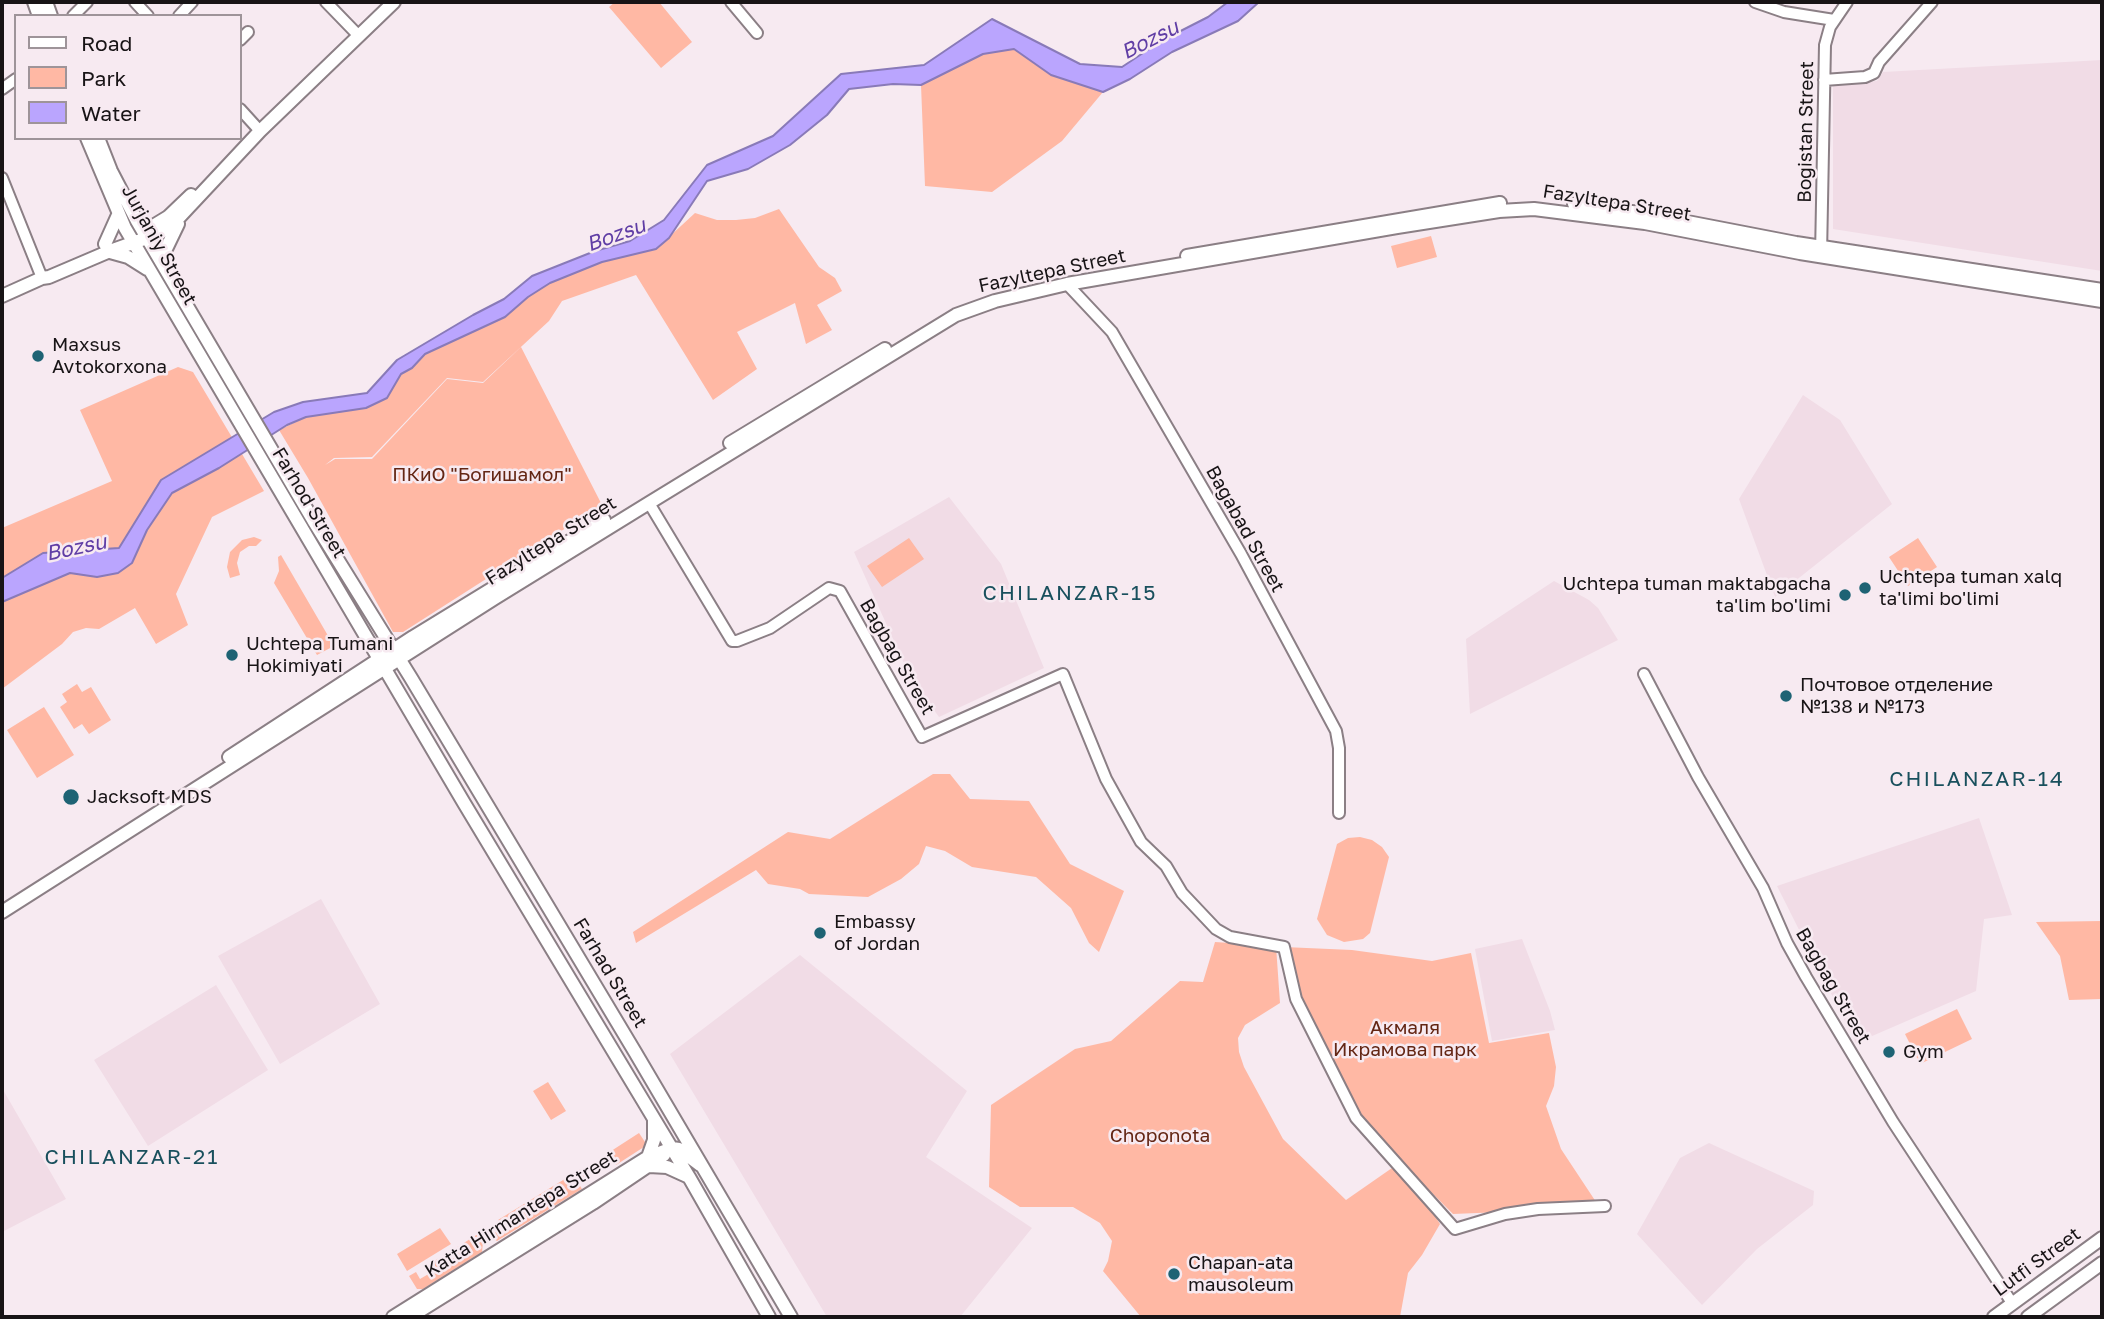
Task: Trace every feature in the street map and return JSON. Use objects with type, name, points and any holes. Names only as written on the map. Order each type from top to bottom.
[{"type":"main road","points":[[2,296],[49,277],[107,248],[172,226],[260,131],[394,2]]},
{"type":"main road","points":[[139,237],[169,217],[226,158],[260,131]]},
{"type":"main road","name":"Jurjaniy Street","points":[[88,140],[118,215],[168,273],[218,359]]},
{"type":"main road","name":"Jurjaniy Street","points":[[99,140],[152,272],[205,366]]},
{"type":"main road","name":"Fazyltepa Street","points":[[2,912],[396,656],[849,370],[952,309],[993,295],[1519,209],[1565,211],[1645,223],[2102,301]]},
{"type":"main road","points":[[168,273],[165,260],[167,243],[185,214]]},
{"type":"main road","points":[[107,248],[118,215]]},
{"type":"main road","points":[[107,248],[152,272]]},
{"type":"main road","name":"Fazyltepa Street","points":[[1822,252],[2102,290]]},
{"type":"main road","name":"Fazyltepa Street","points":[[396,656],[956,314],[1066,281]]},
{"type":"main road","name":"Farhod Street","points":[[218,359],[396,656]]},
{"type":"main road","name":"Farhod Street","points":[[205,366],[382,665]]},
{"type":"main road","name":"Farhad Street","points":[[396,656],[704,1167],[791,1317]]},
{"type":"main road","name":"Fazyltepa Street","points":[[2,904],[382,665]]},
{"type":"main road","name":"Farhad Street","points":[[382,665],[689,1177],[769,1317]]},
{"type":"main road","points":[[654,1119],[653,1143],[648,1161],[689,1177]]},
{"type":"main road","points":[[675,1120],[671,1148],[679,1149],[704,1167]]},
{"type":"main road","name":"Katta Hirmаntepa Street","points":[[393,1317],[671,1148]]},
{"type":"main road","name":"Katta Hirmаntepa Street","points":[[410,1317],[648,1161]]},
{"type":"main road","name":"Lutfi Street","points":[[1994,1317],[2102,1238]]},
{"type":"main road","name":"Lutfi Street","points":[[2028,1317],[2102,1263]]},
{"type":"main road","points":[[2039,1283],[2052,1299]]},
{"type":"street","points":[[326,2],[358,35]]},
{"type":"street","points":[[731,2],[757,33]]},
{"type":"street","points":[[1755,2],[1784,12],[1835,20]]},
{"type":"street","name":"Bogistan Street","points":[[1822,252],[1826,36],[1847,2]]},
{"type":"street","points":[[1824,80],[1865,77],[1874,73],[1879,62],[1932,2]]},
{"type":"street","points":[[242,111],[260,131]]},
{"type":"street","points":[[2,178],[5,196],[42,278]]},
{"type":"street","name":"Bagabad Street","points":[[1066,281],[1112,332],[1241,554],[1336,731],[1339,748],[1339,813]]},
{"type":"street","name":"Bagbag Street","points":[[649,503],[732,640],[737,641],[769,628],[829,588],[840,592],[922,737],[1063,674],[1106,779],[1141,842],[1166,866],[1182,892],[1216,929],[1230,937],[1284,947],[1296,999],[1356,1118],[1455,1229],[1505,1214],[1538,1209],[1605,1206]]},
{"type":"street","name":"Bagbag Street","points":[[1644,674],[1698,777],[1763,888],[1806,977],[1893,1122],[2012,1303]]},
{"type":"shaded area","points":[[2102,60],[2102,271],[1833,229],[1833,85],[1877,81],[1883,72]]},
{"type":"shaded area","points":[[1803,395],[1840,420],[1892,504],[1775,597],[1739,499]]},
{"type":"shaded area","points":[[949,497],[1001,564],[1044,668],[939,717],[911,679],[854,552]]},
{"type":"shaded area","points":[[1554,581],[1589,600],[1598,608],[1618,640],[1470,714],[1466,639]]},
{"type":"shaded area","points":[[1979,818],[2012,915],[1984,919],[1976,991],[1856,1043],[1777,886]]},
{"type":"shaded area","points":[[321,899],[380,1004],[280,1064],[218,956]]},
{"type":"shaded area","points":[[1522,939],[1555,1030],[1492,1041],[1475,949]]},
{"type":"shaded area","points":[[800,955],[967,1091],[926,1157],[1032,1228],[960,1317],[827,1317],[670,1054]]},
{"type":"shaded area","points":[[216,985],[268,1070],[148,1146],[94,1060]]},
{"type":"shaded area","points":[[2,1088],[66,1199],[2,1232]]},
{"type":"shaded area","points":[[1709,1143],[1814,1191],[1813,1205],[1757,1249],[1702,1305],[1637,1234],[1680,1158]]},
{"type":"green space","points":[[615,2],[659,2],[692,42],[661,68],[609,7]]},
{"type":"green space","points":[[1014,49],[1051,75],[1103,92],[1062,141],[992,192],[925,186],[921,85],[983,54]]},
{"type":"green space","name":"ПКиО \"Богишамол\"","points":[[779,209],[819,267],[835,278],[842,291],[817,305],[832,330],[806,344],[795,303],[737,332],[757,369],[713,400],[636,275],[562,301],[549,321],[483,382],[447,378],[372,457],[334,458],[325,465],[335,459],[372,459],[447,379],[483,383],[521,347],[602,505],[403,632],[393,632],[279,430],[306,417],[366,408],[387,398],[401,374],[412,368],[425,354],[505,317],[550,283],[602,262],[656,249],[695,213],[717,220],[736,220],[755,218]]},
{"type":"green space","points":[[1431,236],[1437,257],[1397,268],[1391,246]]},
{"type":"green space","points":[[178,367],[193,372],[233,439],[161,480],[119,549],[43,553],[2,578],[2,528],[112,481],[80,410]]},
{"type":"green space","points":[[242,454],[264,491],[212,517],[176,594],[188,625],[156,644],[135,608],[99,629],[86,628],[73,632],[62,644],[2,689],[2,602],[70,573],[97,577],[132,563],[147,530],[172,493]]},
{"type":"green space","points":[[254,537],[262,540],[256,546],[249,546],[240,552],[237,563],[240,575],[230,578],[227,567],[230,552],[242,540]]},
{"type":"green space","points":[[909,538],[924,559],[882,587],[867,566]]},
{"type":"green space","points":[[1918,538],[1937,567],[1908,586],[1889,557]]},
{"type":"green space","points":[[281,555],[334,646],[317,655],[274,583],[279,571],[278,557]]},
{"type":"green space","points":[[77,684],[82,692],[91,687],[111,720],[89,734],[82,724],[74,729],[60,707],[67,702],[62,694]]},
{"type":"green space","points":[[44,707],[74,755],[37,778],[7,730]]},
{"type":"green space","points":[[933,774],[950,774],[970,799],[1029,801],[1070,864],[1124,891],[1099,952],[1089,943],[1071,908],[1036,877],[972,867],[945,851],[926,846],[919,864],[901,879],[868,897],[809,894],[800,889],[768,884],[756,870],[636,943],[633,932],[788,832],[830,839]]},
{"type":"green space","points":[[1348,838],[1372,840],[1382,847],[1389,857],[1370,933],[1363,939],[1344,942],[1327,935],[1317,919],[1337,844]]},
{"type":"green space","points":[[2102,921],[2102,999],[2069,1000],[2060,956],[2036,922]]},
{"type":"green space","name":"Choponota","points":[[1215,942],[1276,946],[1280,1003],[1245,1025],[1238,1038],[1244,1067],[1283,1139],[1346,1200],[1392,1168],[1430,1208],[1440,1224],[1408,1273],[1400,1317],[1141,1317],[1103,1271],[1112,1241],[1100,1223],[1073,1207],[1020,1207],[989,1187],[991,1105],[1075,1049],[1111,1041],[1180,981],[1203,982]]},
{"type":"green space","name":"Акмаля Икрамова парк","points":[[1284,947],[1352,950],[1432,961],[1471,953],[1489,1043],[1549,1033],[1556,1067],[1554,1086],[1546,1106],[1561,1149],[1600,1208],[1453,1214],[1359,1120],[1293,1002]]},
{"type":"green space","points":[[1957,1009],[1972,1039],[1920,1064],[1905,1034]]},
{"type":"green space","points":[[548,1082],[566,1111],[551,1120],[533,1091]]},
{"type":"green space","points":[[639,1133],[647,1145],[616,1165],[608,1153]]},
{"type":"green space","points":[[581,1169],[585,1176],[577,1181],[582,1189],[497,1241],[489,1236],[503,1228],[498,1220]]},
{"type":"green space","points":[[440,1228],[451,1244],[407,1271],[397,1254]]},
{"type":"green space","points":[[478,1234],[483,1242],[482,1252],[423,1289],[417,1289],[409,1276],[416,1272],[420,1279],[437,1269],[433,1262],[440,1257],[445,1264],[455,1257],[451,1251]]},
{"type":"water","name":"Bozsu","points":[[1228,2],[1259,2],[1238,21],[1172,52],[1130,79],[1103,92],[1051,75],[1014,49],[983,54],[921,85],[893,84],[849,89],[827,115],[790,145],[748,169],[707,181],[669,238],[656,249],[602,262],[550,283],[505,317],[425,354],[412,368],[401,374],[387,398],[366,408],[306,417],[287,425],[219,468],[172,493],[147,530],[132,563],[118,573],[97,577],[70,573],[2,602],[2,578],[43,553],[119,548],[161,480],[274,412],[303,402],[367,393],[397,360],[504,299],[532,276],[595,251],[630,241],[664,220],[707,165],[773,136],[841,74],[924,65],[992,19],[1080,64],[1122,67],[1161,41],[1208,17]]},
{"type":"place","name":"Maxsus Avtokorxona","points":[[38,356]]},
{"type":"place","name":"Uchtepa tuman xalq ta'limi bo'limi","points":[[1865,588]]},
{"type":"place","name":"Uchtepa tuman maktabgacha ta'lim bo'limi","points":[[1845,595]]},
{"type":"place","name":"Uchtepa Tumani Hokimiyati","points":[[232,655]]},
{"type":"place","name":"Почтовое отделение №138 и №173","points":[[1786,696]]},
{"type":"place","name":"Jacksoft MDS","points":[[71,797]]},
{"type":"place","name":"Embassy of Jordan","points":[[820,933]]},
{"type":"place","name":"Gym","points":[[1889,1052]]},
{"type":"place","name":"Chapan-ata mausoleum","points":[[1174,1274]]},
{"type":"district","name":"CHILANZAR-15","points":[[1070,593]]},
{"type":"district","name":"CHILANZAR-14","points":[[1977,779]]},
{"type":"district","name":"CHILANZAR-21","points":[[132,1157]]}]
